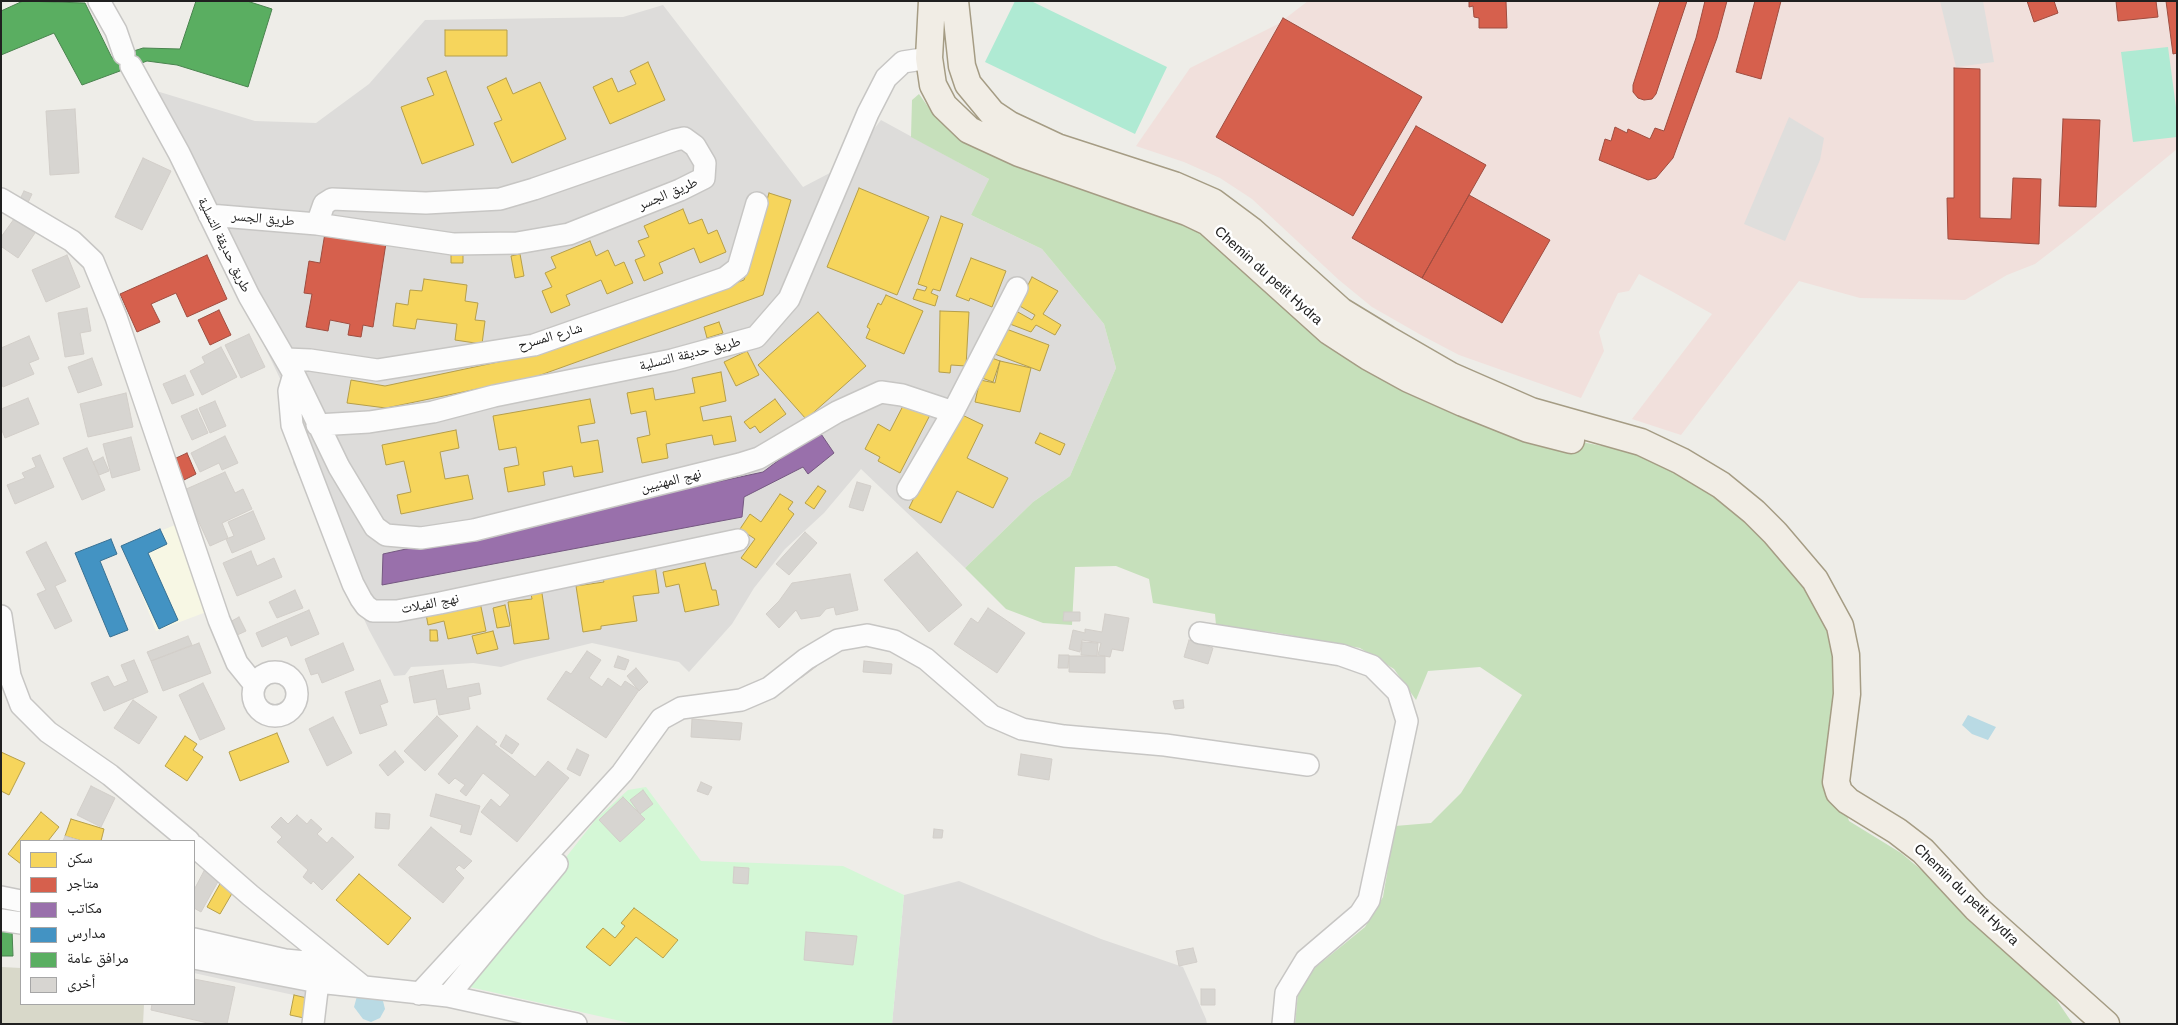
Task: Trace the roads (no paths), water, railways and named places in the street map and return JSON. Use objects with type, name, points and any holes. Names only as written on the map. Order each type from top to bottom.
[{"type":"main road","name":"Chemin du petit Hydra","points":[[932,1],[929,58],[933,86],[944,106],[969,130],[1019,153],[1187,212],[1208,222],[1329,331],[1369,357],[1409,379],[1528,430],[1607,446],[1640,442]]},
{"type":"main road","name":"Chemin du petit Hydra","points":[[954,1],[962,66],[968,84],[978,99],[992,113],[1010,125],[1057,147],[1174,185],[1213,202],[1252,231],[1341,311],[1451,376],[1531,411],[1640,442],[1681,461],[1728,491],[1754,512],[1775,533],[1815,580],[1840,626],[1846,654],[1847,694],[1836,782],[1839,792],[1848,801],[1897,830],[1923,851],[1976,908],[2106,1024]]},
{"type":"street","name":"طريق حديقة التسلية","points":[[99,1],[116,32],[127,60],[179,153],[249,296],[290,367],[339,467],[375,527]]},
{"type":"street","name":"طريق حديقة التسلية","points":[[317,425],[369,422],[433,412],[494,396],[672,360],[756,338],[789,299],[868,113],[886,78],[903,62],[929,58]]},
{"type":"street","name":"طريق الجسر","points":[[209,215],[316,224],[453,244],[517,243],[569,234],[680,190],[704,178],[705,163],[695,146],[684,138],[500,199],[426,203],[332,199],[324,204],[316,224]]},
{"type":"street","points":[[1,199],[72,241],[93,261],[116,316],[219,620],[237,663],[254,684]]},
{"type":"street","name":"شارع المسرح","points":[[290,367],[310,360],[377,370],[534,345],[725,278],[738,268],[757,203]]},
{"type":"street","points":[[908,489],[952,412],[1017,288]]},
{"type":"street","name":"نهج الفيلات","points":[[290,367],[289,391],[292,425],[353,584],[366,606],[373,611],[397,611],[440,604],[738,540]]},
{"type":"street","name":"نهج المهنيين","points":[[375,527],[386,535],[406,538],[463,533],[740,464],[759,458],[837,412],[881,392],[902,395],[952,412]]},
{"type":"street","points":[[1,616],[10,676],[21,705],[48,732],[110,775],[188,840]]},
{"type":"street","points":[[1200,633],[1342,655],[1372,666],[1398,692],[1407,721],[1369,900],[1360,914],[1306,960],[1286,992],[1283,1024]]},
{"type":"street","points":[[448,996],[594,818],[622,772],[661,719],[681,708],[740,700],[769,688],[806,659],[838,640],[867,635],[894,641],[926,659],[992,716],[1022,729],[1064,736],[1165,745],[1308,765]]},
{"type":"street","points":[[419,994],[622,772]]},
{"type":"street","points":[[195,847],[250,895],[324,970]]},
{"type":"street","points":[[1,897],[20,901]]},
{"type":"street","points":[[1,920],[20,923]]},
{"type":"street","points":[[195,939],[324,970],[361,985],[419,994],[448,996],[576,1024]]},
{"type":"street","points":[[195,958],[324,970]]},
{"type":"street","points":[[312,1024],[324,970]]},
{"type":"water","points":[[1968,715],[1996,727],[1988,740],[1972,734],[1962,725]]},
{"type":"water","points":[[357,996],[382,997],[385,1009],[380,1018],[371,1022],[363,1019],[354,1007]]}]
